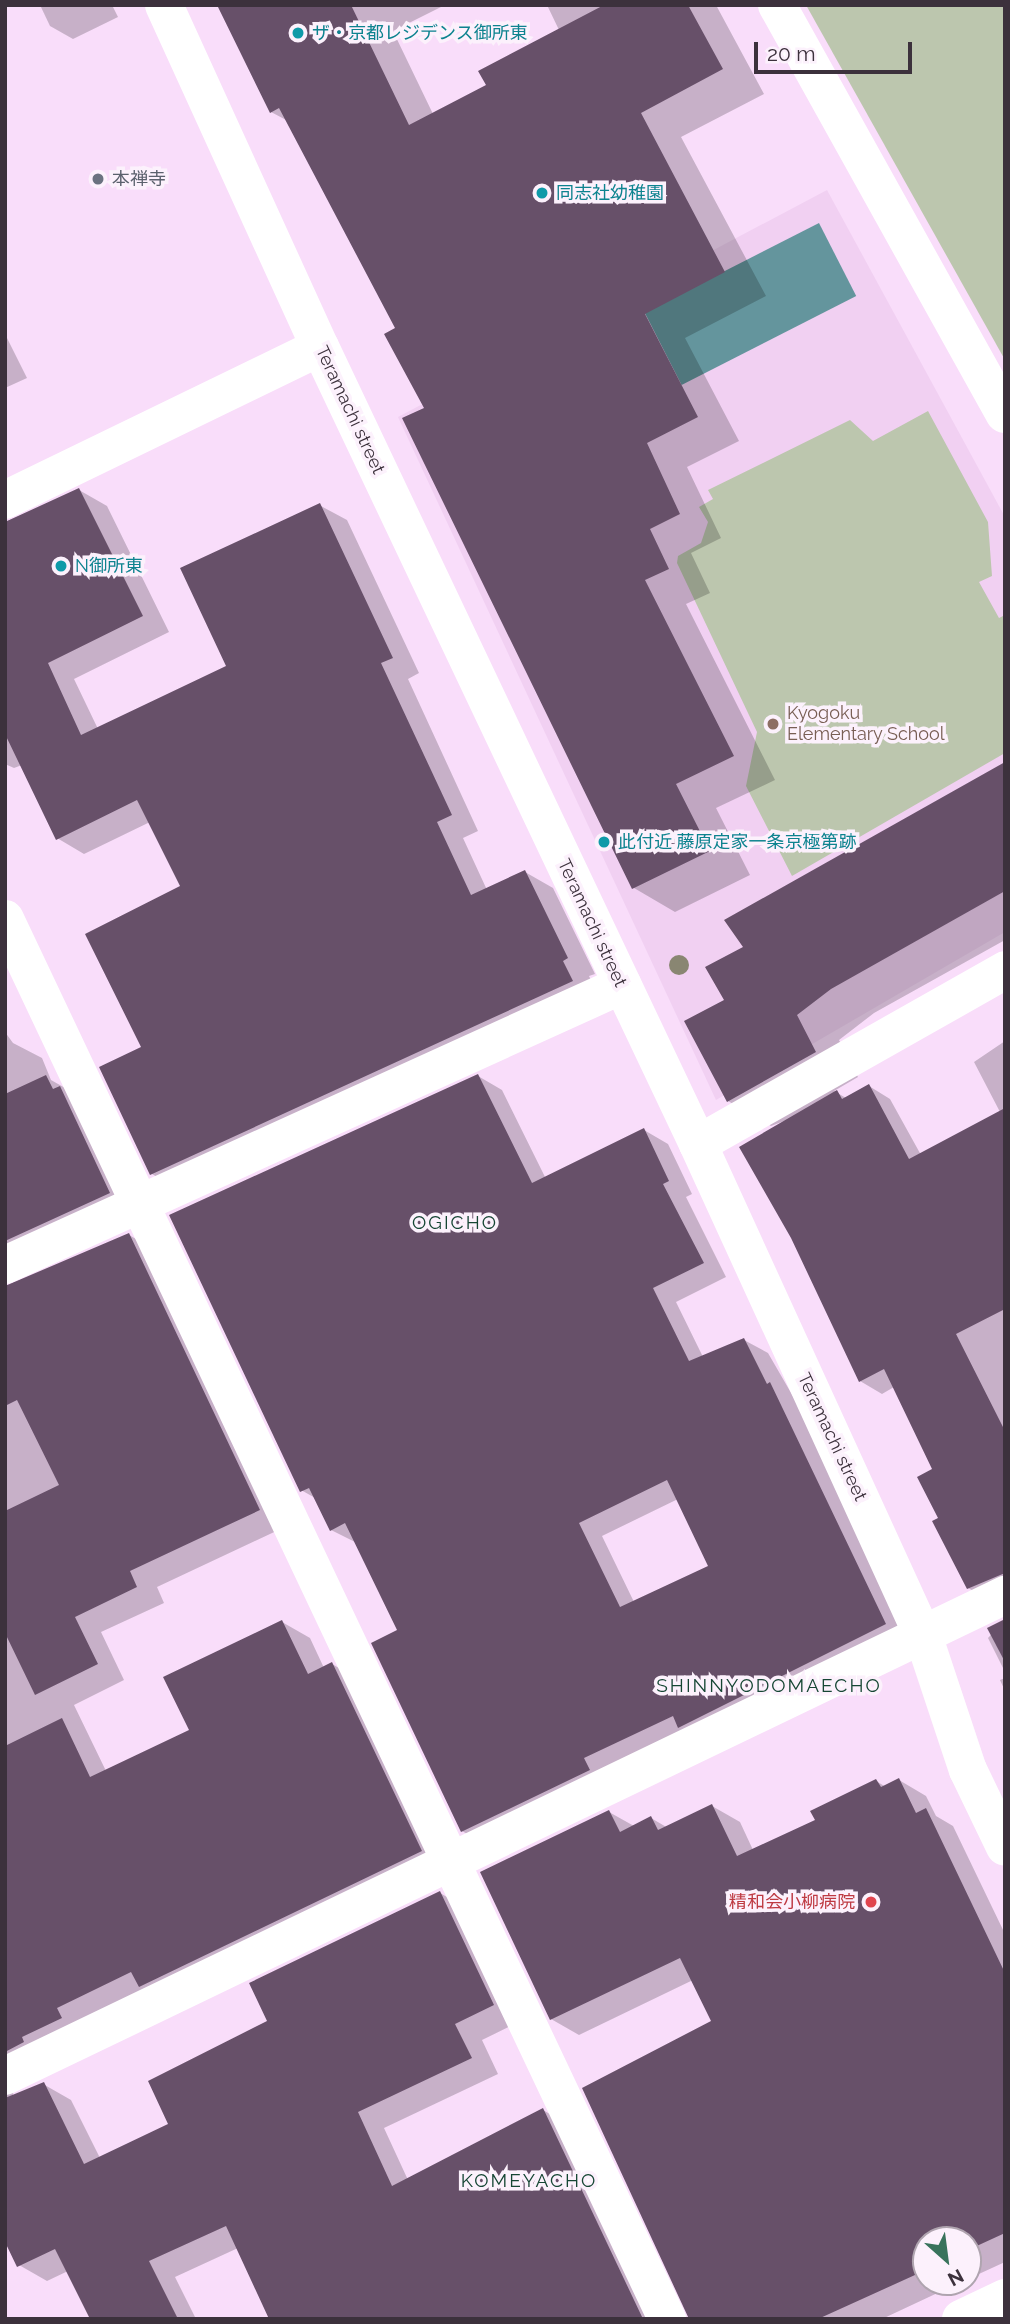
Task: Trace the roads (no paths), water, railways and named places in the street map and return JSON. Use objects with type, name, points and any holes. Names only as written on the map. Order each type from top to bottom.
[{"type":"street","name":"Teramachi street","points":[[164,5],[320,347],[698,1144],[924,1637],[968,1770],[1005,1847]]},
{"type":"street","points":[[777,5],[1005,414]]},
{"type":"street","points":[[5,500],[320,347]]},
{"type":"street","points":[[5,919],[138,1206],[667,2319]]},
{"type":"street","points":[[698,1144],[1005,970]]},
{"type":"street","points":[[5,1265],[622,985]]},
{"type":"street","points":[[5,2076],[924,1637],[1005,1595]]},
{"type":"street","points":[[961,2319],[1005,2298]]},
{"type":"place","name":"ザ・京都レジデンス御所東","points":[[298,33]]},
{"type":"place","name":"本禅寺","points":[[98,179]]},
{"type":"place","name":"同志社幼稚園","points":[[542,193]]},
{"type":"place","name":"N御所東","points":[[61,566]]},
{"type":"place","name":"Kyogoku Elementary School","points":[[773,724]]},
{"type":"place","name":"此付近 藤原定家一条京極第跡","points":[[604,842]]},
{"type":"place","name":"精和会小柳病院","points":[[871,1902]]},
{"type":"district","name":"OGICHO","points":[[455,1223]]},
{"type":"district","name":"SHINNYODOMAECHO","points":[[769,1686]]},
{"type":"district","name":"KOMEYACHO","points":[[529,2181]]}]
